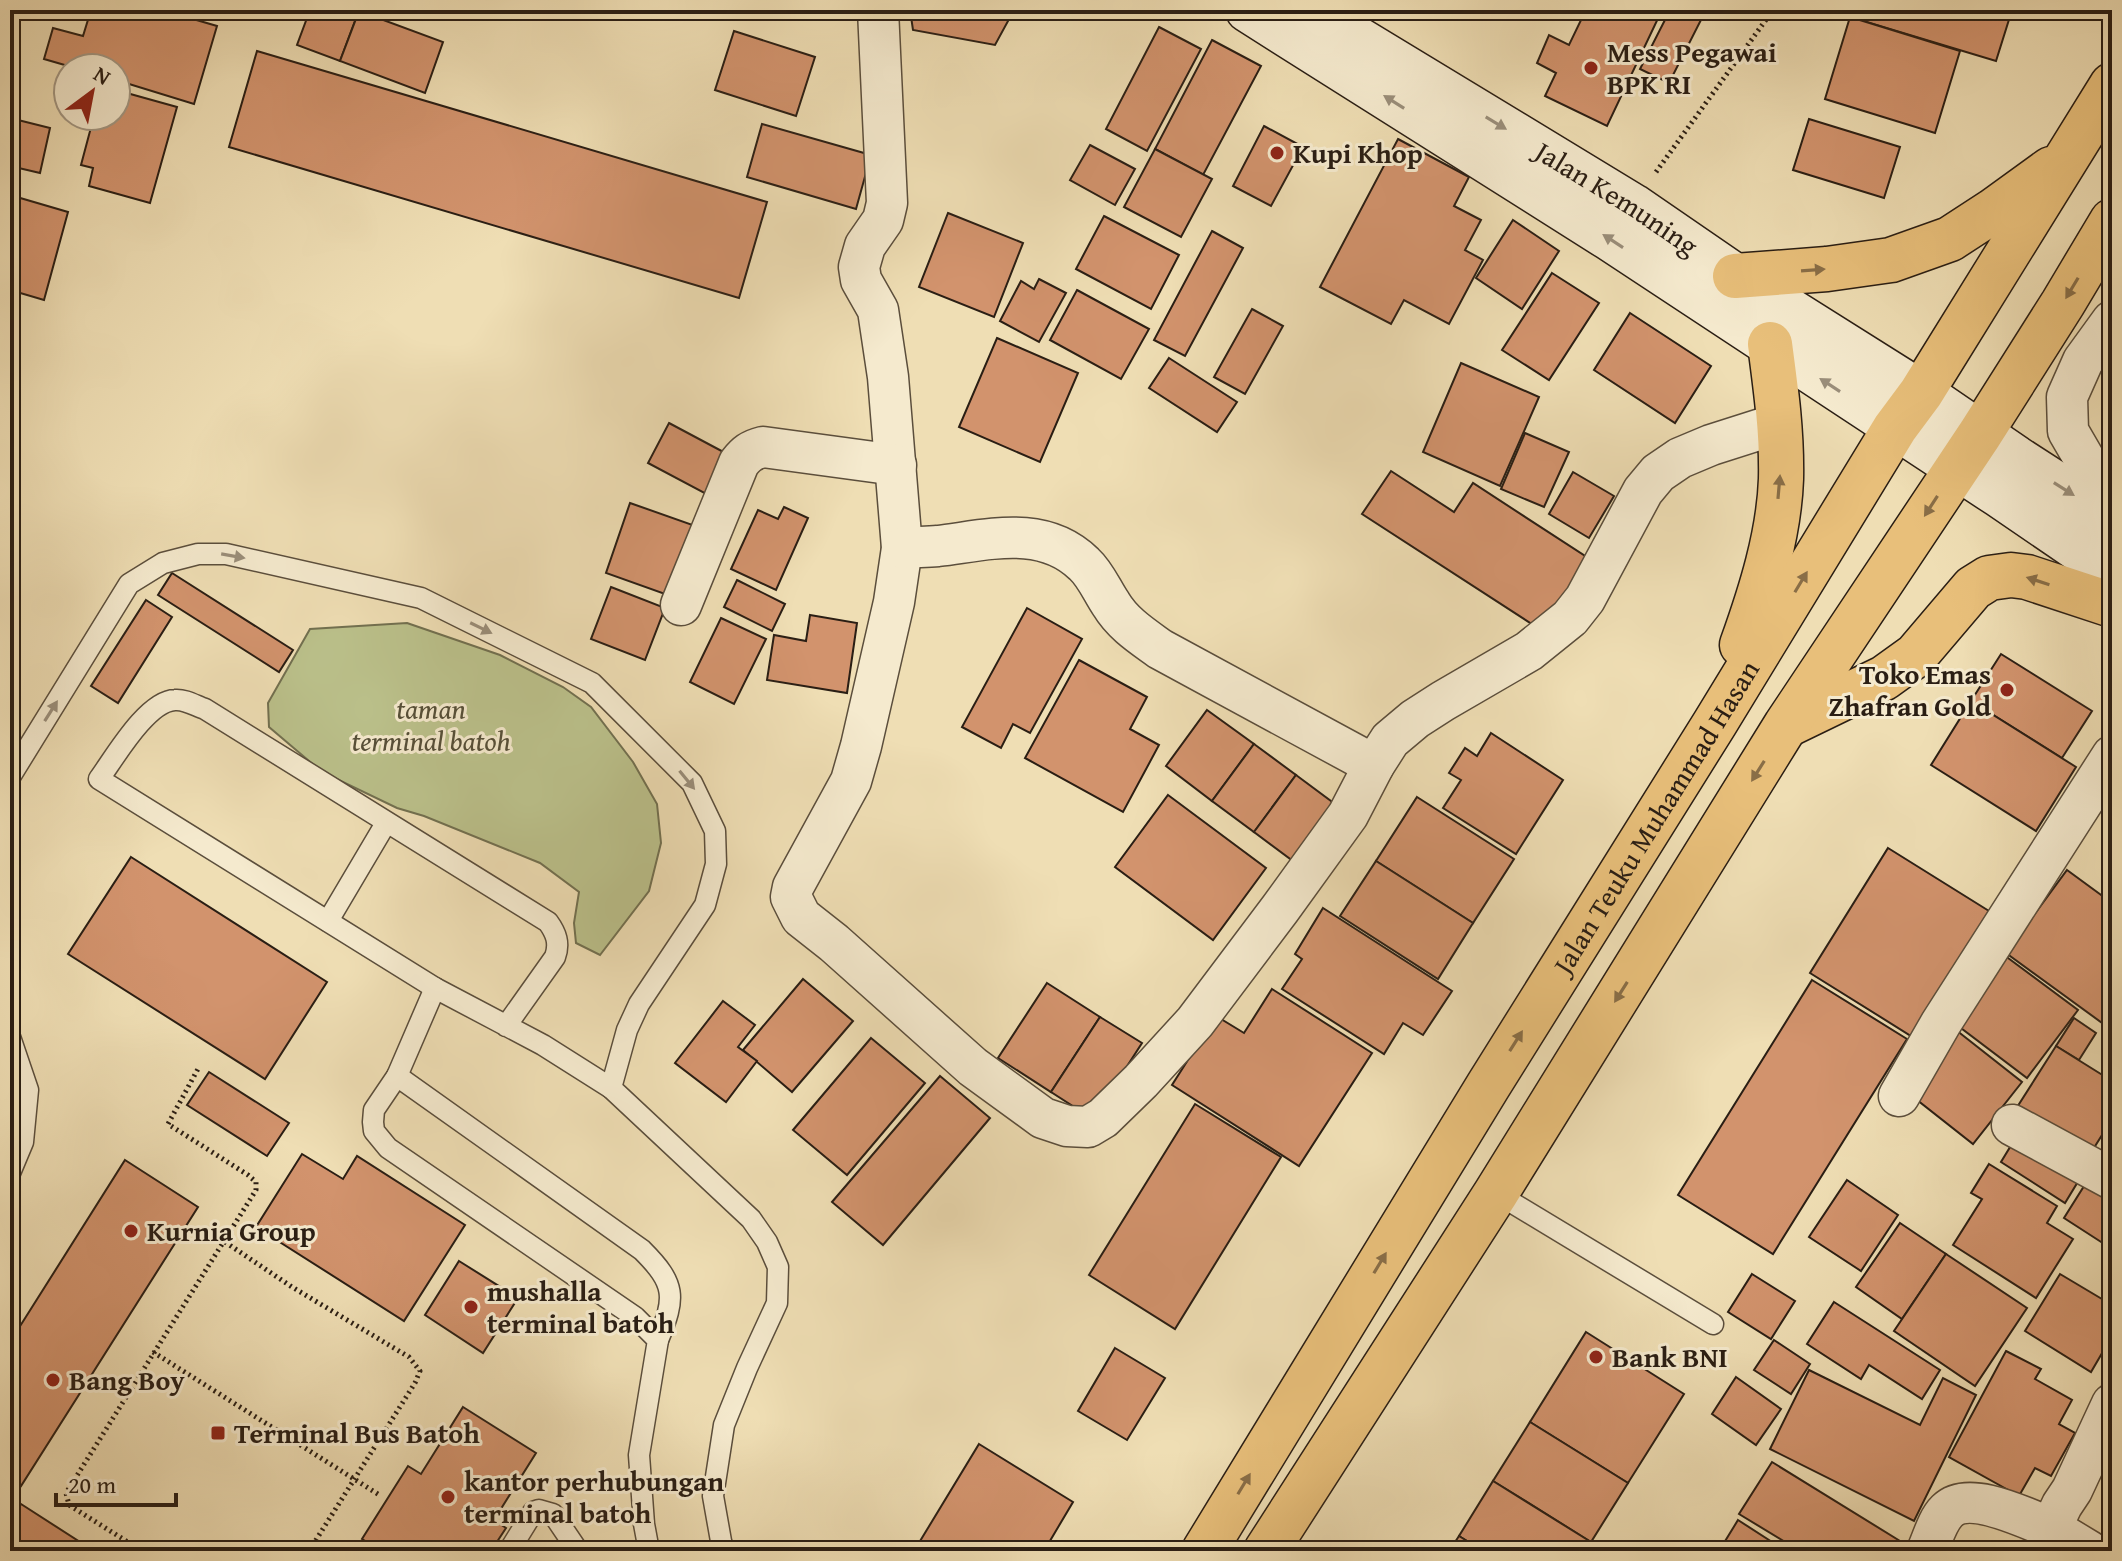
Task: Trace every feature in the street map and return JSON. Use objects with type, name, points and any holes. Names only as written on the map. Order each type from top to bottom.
[{"type":"highway","name":"Jalan Teuku Muhammad Hasan","points":[[1204,1551],[1895,428],[1921,393],[2112,85]]},
{"type":"highway","points":[[1735,276],[1827,269],[1891,260],[1950,239],[2069,156]]},
{"type":"highway","points":[[1266,1551],[1496,1193],[1786,725],[1968,450],[2112,221]]},
{"type":"highway","points":[[1715,723],[1759,597],[1774,535],[1781,482],[1780,423],[1770,344]]},
{"type":"highway","points":[[1786,725],[1884,678],[1916,655],[1973,588],[1989,578],[2011,575],[2027,577],[2112,605]]},
{"type":"street","points":[[878,10],[887,203],[883,220],[865,246],[859,267],[861,280],[878,310],[888,377],[902,548],[894,602],[851,781],[793,887],[791,897],[801,917],[973,1067],[1043,1118],[1067,1126],[1088,1127],[1103,1118],[1141,1081],[1195,1022],[1280,909],[1348,815],[1390,740],[1415,719],[1529,651],[1570,618],[1585,599],[1643,491],[1658,473],[1680,458],[1711,445],[1780,423]]},
{"type":"street","points":[[1248,10],[1596,230],[1895,428],[1968,450],[2007,477],[2112,572]]},
{"type":"street","name":"Jalan Kemuning","points":[[1310,10],[1633,206],[1735,276],[1921,393],[1968,450]]},
{"type":"street","points":[[2112,321],[2083,361],[2067,397],[2068,431],[2112,497]]},
{"type":"street","points":[[681,605],[745,455],[763,447],[896,465]]},
{"type":"street","points":[[2007,477],[2112,520]]},
{"type":"street","points":[[902,548],[1009,536],[1062,547],[1085,564],[1111,606],[1132,629],[1160,649],[1374,765]]},
{"type":"street","points":[[1899,1096],[1941,1023],[2112,756]]},
{"type":"street","points":[[2012,1125],[2112,1179]]},
{"type":"street","points":[[2051,1528],[2112,1404]]},
{"type":"street","points":[[1927,1551],[1946,1512],[1955,1505],[1969,1502],[1991,1506],[2051,1528],[2089,1551]]},
{"type":"lane","points":[[10,777],[129,584],[163,563],[198,554],[226,554],[421,598],[592,683],[692,783],[715,831],[716,864],[705,905],[639,1004],[627,1030],[611,1088]]},
{"type":"lane","points":[[506,1026],[555,957],[558,948],[554,930],[548,922],[205,709],[178,699],[161,703],[148,712],[99,779],[435,988],[506,1026],[543,1045],[611,1088],[751,1219],[767,1242],[778,1267],[777,1303],[724,1425],[713,1496],[724,1551]]},
{"type":"lane","points":[[328,921],[386,823]]},
{"type":"lane","points":[[435,988],[397,1076],[374,1110],[374,1131],[388,1148],[635,1317],[658,1340]]},
{"type":"lane","points":[[10,1037],[28,1090],[23,1142],[10,1173]]},
{"type":"lane","points":[[397,1076],[642,1250],[663,1271],[670,1289],[668,1317],[658,1340],[639,1455],[649,1551]]},
{"type":"lane","points":[[1496,1193],[1713,1324]]},
{"type":"lane","points":[[509,1551],[533,1512],[539,1510],[553,1514],[578,1551]]},
{"type":"path","points":[[1633,206],[1773,10]]},
{"type":"path","points":[[142,1551],[69,1505],[66,1493],[256,1190],[256,1182],[168,1124],[199,1067]]},
{"type":"path","points":[[225,1242],[292,1287],[409,1357],[420,1371],[309,1551]]},
{"type":"path","points":[[153,1352],[381,1496]]},
{"type":"green space","name":"taman terminal batoh","points":[[407,623],[500,655],[563,687],[591,707],[633,762],[657,804],[661,843],[649,891],[600,955],[576,943],[574,923],[579,892],[540,863],[397,808],[322,772],[269,727],[268,703],[310,629]]},
{"type":"building","points":[[91,10],[162,10],[217,26],[194,104],[132,85],[132,52],[52,52],[52,61],[44,59],[53,28],[83,36]]},
{"type":"building","points":[[310,10],[359,10],[340,61],[297,45]]},
{"type":"building","points":[[910,10],[1014,10],[995,45],[913,30]]},
{"type":"building","name":"Mess Pegawai BPK RI","points":[[1565,10],[1662,10],[1607,126],[1545,96],[1556,73],[1537,63],[1549,35],[1569,45],[1582,18]]},
{"type":"building","points":[[1670,10],[1706,10],[1669,83],[1640,69]]},
{"type":"building","points":[[1852,10],[2012,10],[1996,61],[1850,17]]},
{"type":"building","points":[[359,11],[443,42],[425,93],[340,61]]},
{"type":"building","points":[[1850,17],[1960,51],[1935,133],[1825,99]]},
{"type":"building","points":[[1159,27],[1201,49],[1147,151],[1106,129]]},
{"type":"building","points":[[734,31],[815,57],[796,116],[715,90]]},
{"type":"building","points":[[1212,40],[1261,66],[1203,175],[1155,149]]},
{"type":"building","points":[[257,51],[767,202],[739,298],[229,147]]},
{"type":"building","points":[[132,94],[177,107],[150,203],[89,186],[93,168],[81,165],[90,132],[132,132]]},
{"type":"building","points":[[10,118],[50,128],[40,173],[10,166]]},
{"type":"building","points":[[1809,119],[1900,147],[1884,198],[1793,170]]},
{"type":"building","points":[[762,124],[871,155],[856,209],[747,177]]},
{"type":"building","points":[[1264,126],[1303,147],[1271,206],[1233,186]]},
{"type":"building","points":[[1398,139],[1469,177],[1454,206],[1481,220],[1465,250],[1483,260],[1449,324],[1404,300],[1391,324],[1320,287]]},
{"type":"building","points":[[1090,145],[1135,169],[1115,205],[1070,180]]},
{"type":"building","points":[[1155,149],[1212,179],[1181,237],[1124,207]]},
{"type":"building","points":[[10,195],[68,212],[44,300],[10,290]]},
{"type":"building","points":[[948,213],[1023,243],[994,317],[919,287]]},
{"type":"building","points":[[1104,216],[1179,255],[1151,309],[1076,269]]},
{"type":"building","points":[[1513,220],[1559,251],[1522,309],[1476,278]]},
{"type":"building","points":[[1212,231],[1243,248],[1185,356],[1154,340]]},
{"type":"building","points":[[1552,273],[1599,303],[1549,380],[1502,350]]},
{"type":"building","points":[[1039,279],[1066,293],[1039,342],[1000,321],[1021,281],[1034,289]]},
{"type":"building","points":[[1077,290],[1149,329],[1121,379],[1050,340]]},
{"type":"building","points":[[1252,309],[1283,326],[1245,394],[1214,377]]},
{"type":"building","points":[[1630,313],[1711,366],[1675,423],[1594,370]]},
{"type":"building","points":[[997,338],[1078,373],[1040,462],[959,427]]},
{"type":"building","points":[[1169,358],[1237,402],[1217,432],[1149,388]]},
{"type":"building","points":[[1461,363],[1539,397],[1500,486],[1423,452]]},
{"type":"building","points":[[669,423],[731,456],[710,496],[648,463]]},
{"type":"building","points":[[1525,433],[1569,452],[1544,507],[1501,489]]},
{"type":"building","points":[[1391,471],[1454,512],[1473,483],[1599,565],[1541,630],[1362,514]]},
{"type":"building","points":[[1573,472],[1614,496],[1589,538],[1549,514]]},
{"type":"building","points":[[630,503],[704,529],[679,599],[606,573]]},
{"type":"building","points":[[784,507],[808,518],[776,590],[731,569],[758,510],[778,519]]},
{"type":"building","points":[[172,573],[293,650],[279,672],[158,595]]},
{"type":"building","points":[[737,580],[785,604],[772,631],[724,607]]},
{"type":"building","points":[[611,587],[665,608],[645,660],[591,639]]},
{"type":"building","points":[[146,600],[172,617],[118,703],[91,686]]},
{"type":"building","points":[[1027,608],[1082,639],[1030,733],[1013,724],[1001,748],[962,727]]},
{"type":"building","points":[[810,615],[857,623],[847,693],[767,680],[774,635],[806,641]]},
{"type":"building","points":[[721,618],[766,639],[734,704],[690,682]]},
{"type":"building","points":[[2001,654],[2092,711],[2062,758],[1971,701]]},
{"type":"building","points":[[1079,660],[1147,697],[1130,729],[1159,745],[1123,812],[1025,758]]},
{"type":"building","points":[[1971,701],[2076,767],[2036,831],[1931,765]]},
{"type":"building","points":[[1207,710],[1254,744],[1212,801],[1166,766]]},
{"type":"building","points":[[1491,733],[1563,780],[1516,854],[1443,808],[1461,780],[1449,773],[1465,748],[1477,756]]},
{"type":"building","points":[[1254,744],[1296,775],[1254,832],[1212,801]]},
{"type":"building","points":[[1296,775],[1339,807],[1297,864],[1254,832]]},
{"type":"building","points":[[1168,795],[1266,868],[1213,940],[1115,867]]},
{"type":"building","points":[[1417,797],[1514,859],[1473,923],[1376,861]]},
{"type":"building","points":[[1888,848],[1989,911],[1911,1036],[1810,973]]},
{"type":"building","points":[[131,857],[327,982],[265,1079],[68,954]]},
{"type":"building","points":[[1376,861],[1473,923],[1438,979],[1340,916]]},
{"type":"building","points":[[2067,870],[2112,903],[2112,1024],[2109,1028],[2006,953]]},
{"type":"building","points":[[1323,908],[1452,991],[1423,1035],[1403,1023],[1384,1054],[1282,989],[1302,959],[1295,954]]},
{"type":"building","points":[[2004,955],[2078,1010],[2027,1078],[1953,1022]]},
{"type":"building","points":[[803,979],[853,1021],[792,1092],[743,1050]]},
{"type":"building","points":[[1812,980],[1907,1039],[1773,1254],[1678,1195]]},
{"type":"building","points":[[1047,983],[1100,1017],[1051,1092],[998,1058]]},
{"type":"building","points":[[1272,989],[1372,1053],[1299,1166],[1172,1085],[1216,1016],[1244,1033]]},
{"type":"building","points":[[723,1001],[755,1025],[738,1047],[757,1061],[726,1102],[675,1063]]},
{"type":"building","points":[[1100,1017],[1142,1043],[1093,1119],[1051,1092]]},
{"type":"building","points":[[2074,1018],[2096,1033],[2079,1060],[2056,1046]]},
{"type":"building","points":[[1956,1030],[2022,1082],[1973,1144],[1907,1092]]},
{"type":"building","points":[[871,1038],[925,1083],[847,1175],[793,1130]]},
{"type":"building","points":[[2056,1046],[2112,1081],[2112,1119],[2087,1159],[2014,1112]]},
{"type":"building","points":[[209,1072],[289,1123],[267,1156],[187,1105]]},
{"type":"building","points":[[940,1076],[990,1118],[883,1245],[832,1202]]},
{"type":"building","points":[[1195,1104],[1281,1157],[1175,1329],[1089,1275]]},
{"type":"building","points":[[2018,1134],[2082,1175],[2065,1203],[2001,1162]]},
{"type":"building","points":[[302,1154],[343,1179],[357,1156],[465,1225],[404,1321],[256,1227]]},
{"type":"building","points":[[125,1160],[198,1207],[21,1486],[10,1479],[10,1342]]},
{"type":"building","points":[[1989,1164],[2057,1206],[2047,1223],[2073,1239],[2036,1298],[1953,1245],[1982,1199],[1971,1193]]},
{"type":"building","points":[[2091,1175],[2112,1189],[2112,1249],[2064,1218]]},
{"type":"building","points":[[1847,1180],[1898,1215],[1861,1271],[1809,1237]]},
{"type":"building","points":[[1900,1223],[1946,1254],[1902,1319],[1856,1287]]},
{"type":"building","points":[[1946,1254],[2027,1308],[1975,1386],[1894,1331]]},
{"type":"building","name":"mushalla terminal batoh","points":[[459,1261],[518,1298],[483,1353],[425,1315]]},
{"type":"building","points":[[1752,1274],[1795,1301],[1771,1339],[1728,1312]]},
{"type":"building","points":[[2060,1274],[2112,1305],[2112,1336],[2091,1372],[2025,1331]]},
{"type":"building","points":[[1834,1302],[1940,1370],[1922,1399],[1869,1365],[1861,1379],[1807,1344]]},
{"type":"building","points":[[1586,1332],[1684,1394],[1628,1483],[1530,1422]]},
{"type":"building","points":[[1774,1340],[1810,1364],[1791,1394],[1754,1370]]},
{"type":"building","points":[[1115,1348],[1165,1378],[1127,1440],[1078,1411]]},
{"type":"building","points":[[2006,1351],[2041,1369],[2035,1379],[2072,1400],[2059,1424],[2075,1433],[2051,1476],[2035,1468],[2019,1496],[1949,1457]]},
{"type":"building","points":[[1809,1370],[1920,1425],[1943,1378],[1976,1395],[1914,1521],[1770,1449]]},
{"type":"building","points":[[1736,1377],[1781,1409],[1756,1445],[1712,1414]]},
{"type":"building","name":"kantor perhubungan terminal batoh","points":[[463,1407],[536,1453],[494,1520],[506,1528],[491,1551],[372,1551],[375,1547],[362,1539],[408,1466],[421,1474]]},
{"type":"building","points":[[1530,1422],[1628,1483],[1591,1542],[1493,1481]]},
{"type":"building","points":[[979,1444],[1073,1502],[1044,1551],[914,1551]]},
{"type":"building","points":[[1772,1462],[1912,1551],[1800,1551],[1739,1514]]},
{"type":"building","points":[[1493,1481],[1591,1542],[1586,1551],[1483,1551],[1459,1536]]},
{"type":"building","points":[[21,1504],[94,1551],[10,1551],[10,1521]]},
{"type":"building","points":[[1738,1520],[1786,1551],[1719,1551]]},
{"type":"building","points":[[1459,1536],[1483,1551],[1449,1551]]},
{"type":"place","name":"Mess Pegawai BPK RI","points":[[1591,68]]},
{"type":"place","name":"Kupi Khop","points":[[1277,153]]},
{"type":"place","name":"Toko Emas Zhafran Gold","points":[[2007,690]]},
{"type":"place","name":"Kurnia Group","points":[[131,1231]]},
{"type":"place","name":"mushalla terminal batoh","points":[[471,1307]]},
{"type":"place","name":"Bank BNI","points":[[1596,1357]]},
{"type":"place","name":"Bang Boy","points":[[53,1380]]},
{"type":"place","name":"Terminal Bus Batoh","points":[[218,1433]]},
{"type":"place","name":"kantor perhubungan terminal batoh","points":[[448,1497]]}]
